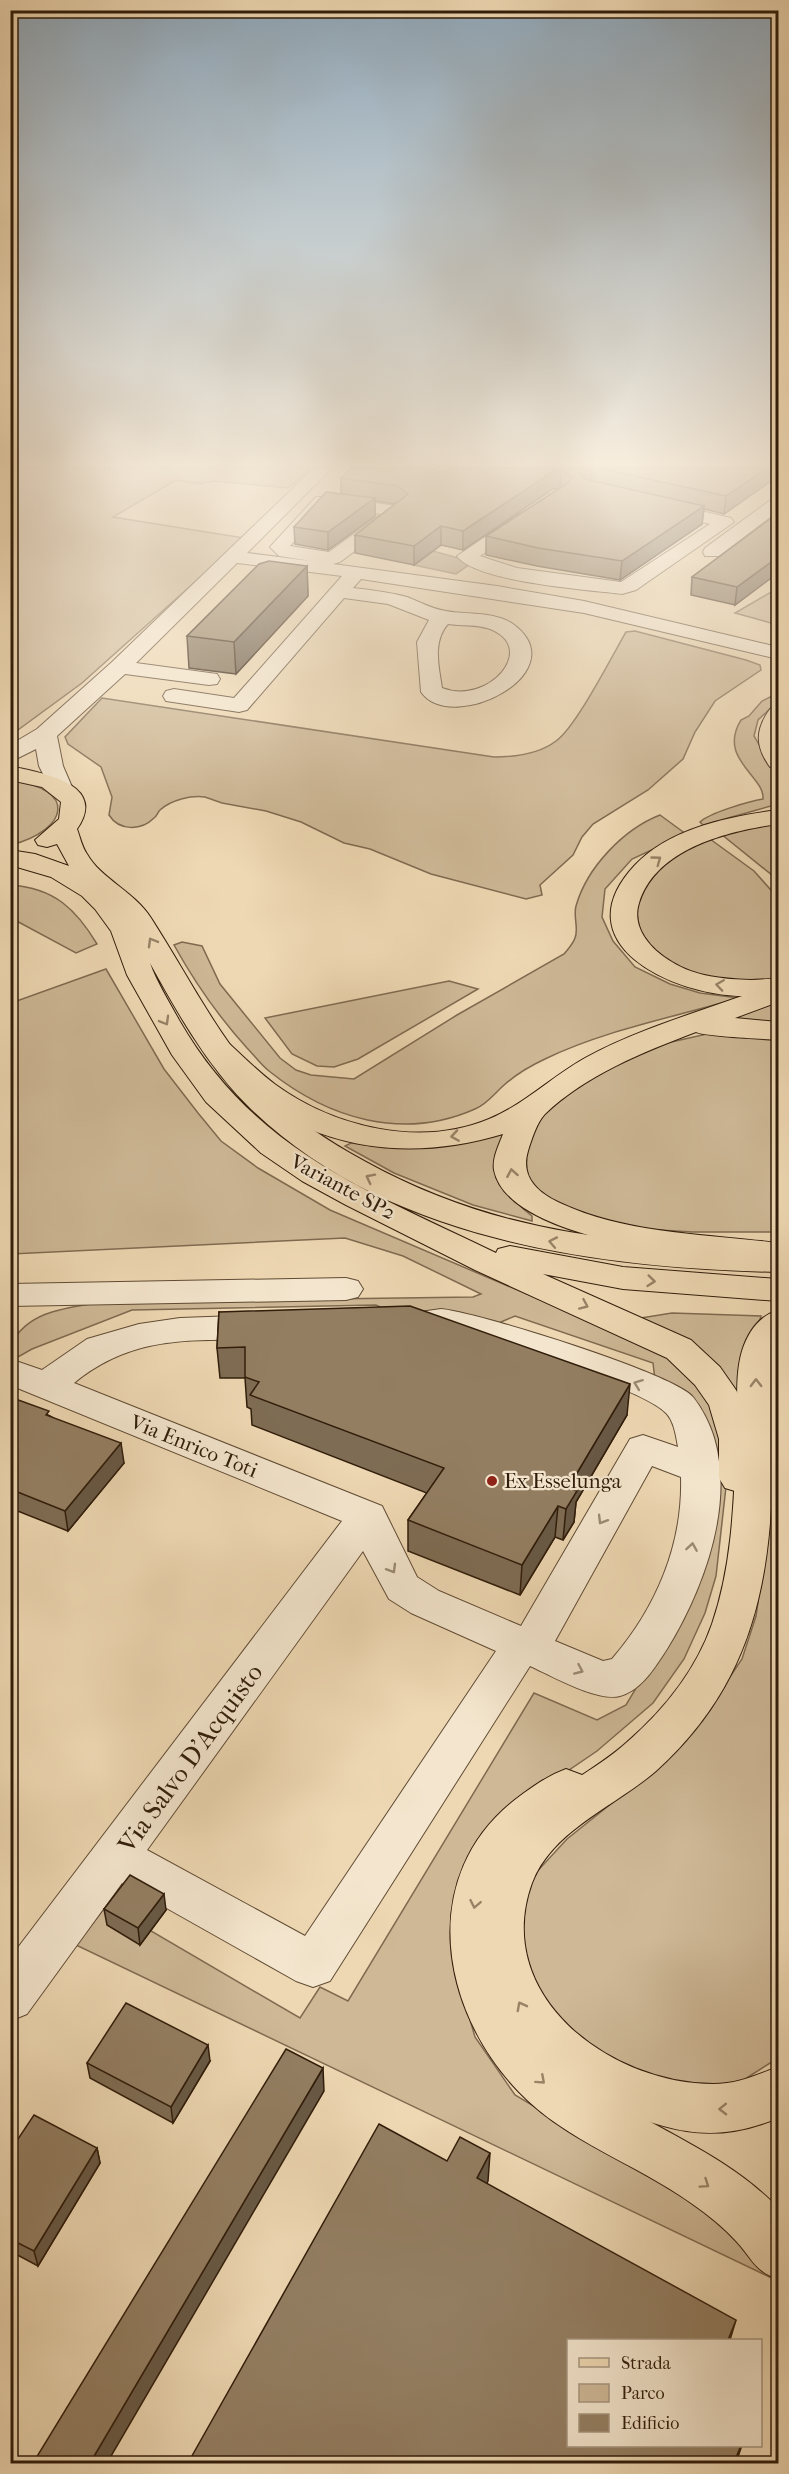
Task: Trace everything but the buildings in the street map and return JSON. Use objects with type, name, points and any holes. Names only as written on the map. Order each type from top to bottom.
[{"type":"main road","points":[[778,714],[770,731],[769,740],[771,751],[778,762]]},
{"type":"main road","points":[[10,774],[39,778],[60,787],[73,799],[75,806],[71,821],[65,829],[45,842],[10,855]]},
{"type":"main road","points":[[778,817],[720,828],[698,836],[662,856],[648,867],[633,887],[624,908],[624,916],[630,936],[641,951],[659,967],[672,973],[717,985],[778,986]]},
{"type":"main road","name":"Variante SP2","points":[[65,829],[77,859],[135,913],[189,1008],[215,1046],[256,1097],[305,1138],[358,1172],[454,1214],[503,1230],[589,1249],[674,1258],[778,1261]]},
{"type":"main road","name":"Variante SP2","points":[[10,855],[46,864],[74,878],[89,889],[124,930],[138,970],[165,1023],[195,1070],[250,1130],[320,1180],[431,1231],[509,1257],[651,1282],[778,1290]]},
{"type":"main road","points":[[10,876],[49,884],[81,899],[109,927],[138,970]]},
{"type":"main road","points":[[215,1046],[266,1092],[322,1123],[363,1135],[402,1140],[452,1137],[486,1129],[530,1111],[586,1070],[638,1044],[778,992]]},
{"type":"main road","points":[[638,1044],[720,1026],[778,1031]]},
{"type":"main road","points":[[530,1111],[512,1152],[510,1171],[514,1184],[548,1209],[568,1220],[613,1232],[778,1254]]},
{"type":"main road","points":[[360,1199],[487,1262],[679,1349],[695,1362],[719,1389],[730,1411],[740,1459],[731,1574],[719,1620],[710,1642],[698,1666],[634,1740],[546,1802],[519,1824],[495,1851],[479,1888],[471,1932],[475,1960],[495,2019],[530,2070],[580,2110],[675,2164],[736,2205],[753,2220],[778,2252]]},
{"type":"main road","points":[[778,1322],[769,1330],[758,1359],[754,1460],[745,1577],[733,1625],[699,1689],[668,1729],[629,1767],[554,1821],[519,1858],[503,1900],[501,1940],[505,1965],[523,2011],[541,2036],[588,2069],[648,2098],[703,2109],[729,2110],[768,2099],[778,2092]]},
{"type":"street","points":[[10,755],[45,734],[120,667],[206,583]]},
{"type":"street","points":[[174,696],[239,705],[346,583]]},
{"type":"street","points":[[436,583],[626,616],[778,653]]},
{"type":"street","points":[[495,592],[504,583]]},
{"type":"street","points":[[590,583],[622,588],[633,583]]},
{"type":"street","points":[[315,589],[390,599],[443,616],[492,623],[507,630],[518,641],[521,654],[515,670],[504,686],[483,697],[460,699],[440,697],[432,692],[426,652],[428,634],[443,616]]},
{"type":"street","points":[[626,616],[645,602],[778,635]]},
{"type":"street","points":[[711,637],[730,623]]},
{"type":"street","points":[[120,667],[256,686]]},
{"type":"street","points":[[45,734],[51,766],[60,787]]},
{"type":"street","points":[[10,1294],[345,1289]]},
{"type":"street","points":[[368,1516],[386,1558],[404,1588],[425,1602],[598,1678],[617,1680],[629,1672],[684,1580],[696,1525],[700,1469],[692,1423],[678,1402],[663,1393],[474,1327],[446,1321],[388,1323]]},
{"type":"street","points":[[18,1374],[142,1335],[178,1330],[294,1326]]},
{"type":"street","name":"Via Enrico Toti","points":[[18,1374],[368,1516]]},
{"type":"street","points":[[117,1857],[313,1965],[526,1647],[643,1449],[700,1469]]},
{"type":"street","name":"Via Salvo D'Acquisto","points":[[10,1998],[117,1857],[368,1516]]},
{"type":"green space","points":[[11,583],[193,583],[82,683],[11,735]]},
{"type":"green space","points":[[778,588],[778,625],[735,613]]},
{"type":"green space","points":[[635,631],[746,660],[760,665],[761,670],[715,701],[695,732],[683,759],[648,790],[593,824],[582,837],[573,855],[540,885],[542,895],[526,899],[431,874],[370,849],[344,843],[301,822],[266,811],[222,803],[205,797],[175,801],[160,810],[149,822],[137,827],[118,824],[109,815],[112,797],[101,767],[68,744],[65,737],[102,698],[494,757],[527,754],[542,749],[564,733],[583,707],[626,632]]},
{"type":"green space","points":[[778,693],[778,701],[758,720],[754,736],[775,772],[778,804],[703,825],[700,822],[712,815],[763,799],[757,782],[738,756],[735,734],[741,720],[749,716],[762,701]]},
{"type":"green space","points":[[11,781],[33,785],[47,792],[56,800],[58,810],[54,820],[45,830],[11,845]]},
{"type":"green space","points":[[660,815],[686,834],[632,859],[605,889],[602,917],[613,941],[635,967],[670,984],[700,993],[739,998],[616,1032],[568,1049],[523,1071],[479,1107],[448,1119],[394,1124],[368,1120],[342,1113],[292,1088],[266,1069],[226,1024],[207,999],[174,945],[182,942],[202,946],[220,984],[280,1058],[296,1070],[311,1075],[354,1079],[457,1015],[564,954],[576,934],[575,910],[581,891],[589,877],[609,851],[621,840],[647,821]]},
{"type":"green space","points":[[778,823],[778,880],[721,834]]},
{"type":"green space","points":[[710,839],[754,871],[778,898],[778,980],[735,980],[692,973],[674,965],[660,955],[648,943],[641,930],[637,915],[639,900],[646,885],[670,860]]},
{"type":"green space","points":[[11,885],[40,891],[62,902],[81,920],[97,944],[76,953],[11,918]]},
{"type":"green space","points":[[106,969],[164,1069],[221,1141],[258,1168],[330,1210],[667,1354],[718,1410],[728,1469],[716,1576],[705,1613],[684,1659],[653,1703],[597,1751],[525,1800],[457,1975],[475,2037],[515,2095],[686,2197],[752,2248],[778,2281],[76,1945],[123,1884],[151,1931],[300,2018],[320,1987],[348,2001],[534,1693],[597,1720],[626,1705],[699,1583],[713,1452],[655,1380],[653,1363],[515,1316],[494,1325],[397,1315],[376,1305],[132,1310],[32,1349],[18,1357],[11,1344],[28,1324],[38,1317],[50,1312],[102,1302],[473,1297],[481,1294],[403,1256],[345,1238],[11,1254],[11,1003]]},
{"type":"green space","points":[[449,981],[478,989],[358,1059],[334,1067],[317,1066],[292,1054],[265,1018]]},
{"type":"green space","points":[[778,1001],[778,1026],[730,1020],[734,1016]]},
{"type":"green space","points":[[711,1033],[778,1037],[778,1232],[692,1232],[627,1228],[572,1214],[538,1189],[527,1176],[526,1148],[541,1116],[574,1084],[645,1048]]},
{"type":"green space","points":[[507,1131],[505,1179],[513,1197],[532,1216],[532,1221],[473,1205],[394,1173],[345,1146],[351,1143],[393,1148],[430,1148],[467,1142]]},
{"type":"green space","points":[[672,1313],[761,1316],[739,1392],[735,1392],[641,1318]]},
{"type":"green space","points":[[778,1352],[778,2058],[742,2081],[693,2089],[625,2072],[539,2009],[519,1923],[531,1878],[567,1839],[652,1771],[697,1726],[742,1659],[756,1616],[766,1548]]},
{"type":"place","name":"Ex Esselunga","points":[[492,1481]]}]
